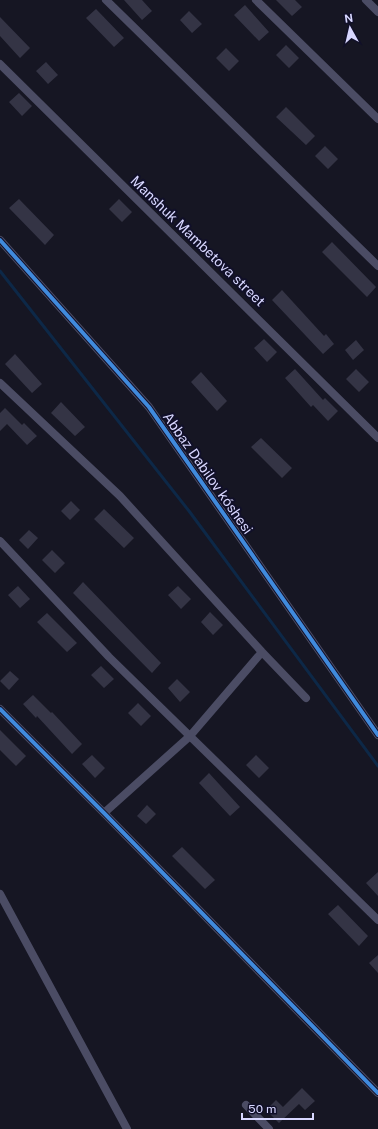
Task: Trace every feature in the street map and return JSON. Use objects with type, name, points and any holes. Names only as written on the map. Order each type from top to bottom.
[{"type":"street","points":[[106,0],[378,266]]},
{"type":"street","points":[[256,0],[378,119]]},
{"type":"street","points":[[366,0],[378,12]]},
{"type":"street","name":"Manshuk Mambetova street","points":[[0,64],[378,438]]},
{"type":"street","name":"Abbaz Dabilov kóshesi","points":[[0,240],[149,407],[378,735]]},
{"type":"street","points":[[0,383],[120,496],[262,652],[306,698]]},
{"type":"street","points":[[0,541],[109,657],[378,920]]},
{"type":"street","points":[[104,813],[190,736],[262,652]]},
{"type":"street","points":[[0,709],[378,1093]]},
{"type":"street","points":[[0,894],[128,1129]]},
{"type":"street","points":[[246,1105],[269,1129]]},
{"type":"building","points":[[124,0],[142,0],[152,11],[142,20]]},
{"type":"building","points":[[276,0],[295,0],[302,7],[292,16]]},
{"type":"building","points":[[245,5],[269,32],[259,41],[234,15]]},
{"type":"building","points":[[96,9],[124,38],[114,47],[86,18]]},
{"type":"building","points":[[189,11],[202,24],[192,33],[180,20]]},
{"type":"building","points":[[0,17],[30,48],[20,58],[0,36]]},
{"type":"building","points":[[286,45],[299,58],[289,68],[276,55]]},
{"type":"building","points":[[226,48],[239,61],[229,71],[216,58]]},
{"type":"building","points":[[46,62],[58,75],[48,84],[36,71]]},
{"type":"building","points":[[19,93],[32,106],[22,116],[9,102]]},
{"type":"building","points":[[286,107],[315,136],[306,145],[276,117]]},
{"type":"building","points":[[325,146],[338,159],[328,169],[315,156]]},
{"type":"building","points":[[19,199],[54,235],[45,245],[9,208]]},
{"type":"building","points":[[119,199],[132,212],[122,222],[109,209]]},
{"type":"building","points":[[332,242],[376,287],[367,297],[322,252]]},
{"type":"building","points":[[282,290],[324,336],[326,334],[334,344],[323,354],[272,300]]},
{"type":"building","points":[[264,339],[277,352],[267,362],[254,348]]},
{"type":"building","points":[[356,340],[364,350],[353,360],[345,350]]},
{"type":"building","points":[[15,354],[42,384],[32,393],[5,364]]},
{"type":"building","points":[[295,369],[323,400],[325,398],[338,411],[328,421],[313,405],[311,407],[285,378]]},
{"type":"building","points":[[356,369],[369,382],[359,392],[346,379]]},
{"type":"building","points":[[201,372],[227,401],[217,411],[191,382]]},
{"type":"building","points":[[61,402],[85,427],[75,436],[51,413]]},
{"type":"building","points":[[5,408],[22,425],[24,423],[37,436],[27,445],[7,424],[0,431],[0,413]]},
{"type":"building","points":[[261,438],[292,468],[282,478],[251,447]]},
{"type":"building","points":[[71,501],[80,510],[70,520],[61,511]]},
{"type":"building","points":[[104,509],[134,538],[124,548],[94,519]]},
{"type":"building","points":[[29,530],[38,538],[28,549],[19,540]]},
{"type":"building","points":[[52,550],[65,563],[55,573],[42,560]]},
{"type":"building","points":[[83,582],[161,663],[152,673],[73,593]]},
{"type":"building","points":[[18,586],[30,599],[20,608],[8,595]]},
{"type":"building","points":[[178,586],[191,599],[181,609],[168,595]]},
{"type":"building","points":[[210,612],[223,625],[213,635],[201,622]]},
{"type":"building","points":[[47,613],[77,643],[67,652],[37,622]]},
{"type":"building","points":[[101,666],[114,679],[104,688],[91,675]]},
{"type":"building","points":[[10,671],[19,679],[9,690],[0,681]]},
{"type":"building","points":[[177,679],[190,692],[180,702],[168,688]]},
{"type":"building","points":[[33,695],[51,713],[52,712],[82,744],[72,754],[37,716],[36,718],[23,704]]},
{"type":"building","points":[[138,703],[151,716],[141,726],[128,713]]},
{"type":"building","points":[[0,730],[26,756],[16,766],[0,750]]},
{"type":"building","points":[[92,755],[105,768],[95,778],[82,764]]},
{"type":"building","points":[[256,755],[269,768],[259,778],[246,765]]},
{"type":"building","points":[[209,773],[240,807],[230,816],[199,783]]},
{"type":"building","points":[[147,805],[156,814],[146,824],[137,816]]},
{"type":"building","points":[[182,847],[215,880],[205,889],[172,856]]},
{"type":"building","points":[[378,872],[378,896],[366,883]]},
{"type":"building","points":[[338,905],[368,936],[359,946],[328,914]]},
{"type":"building","points":[[378,955],[378,973],[369,963]]},
{"type":"building","points":[[302,1088],[315,1101],[305,1110],[299,1104],[279,1123],[266,1110],[276,1100],[283,1107]]},
{"type":"waterway","points":[[0,271],[189,511],[378,766]]},
{"type":"cycle path","points":[[0,240],[149,407],[378,735]]},
{"type":"cycle path","points":[[0,709],[378,1093]]}]
